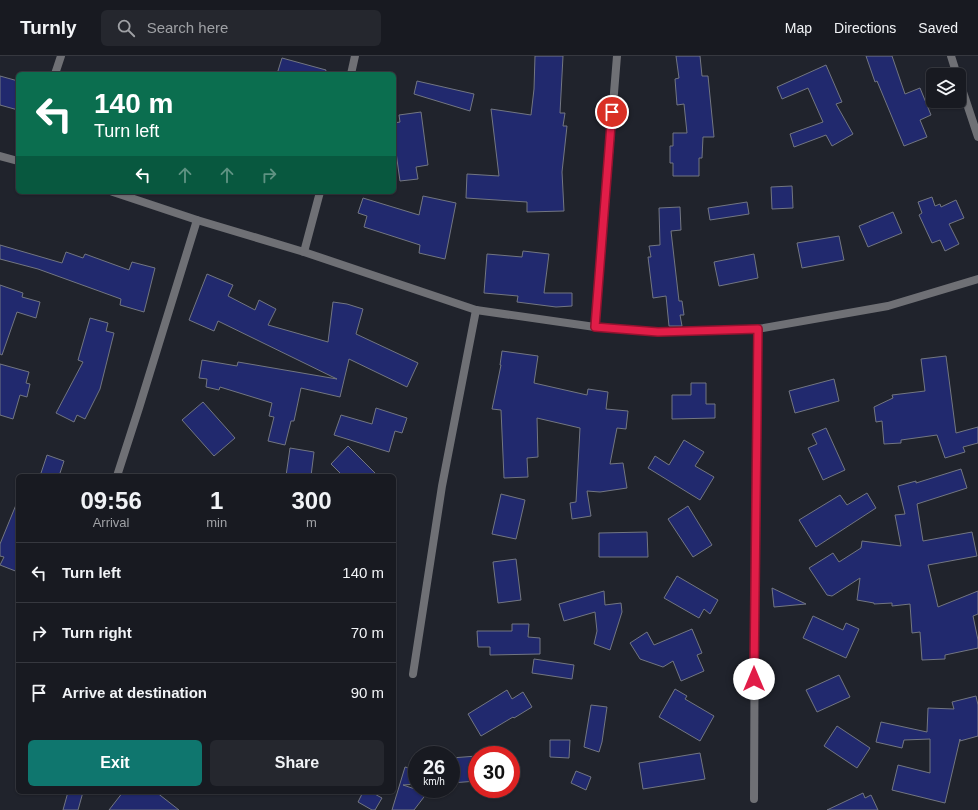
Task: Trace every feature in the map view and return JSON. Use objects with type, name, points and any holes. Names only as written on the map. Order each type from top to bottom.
[{"type":"street","points":[[56,72],[61,56]]},
{"type":"street","points":[[351,72],[355,56]]},
{"type":"street","points":[[595,327],[617,56]]},
{"type":"street","points":[[951,56],[955,68]]},
{"type":"street","points":[[966,101],[978,137]]},
{"type":"street","points":[[0,156],[16,160]]},
{"type":"street","points":[[119,194],[197,220],[304,252],[476,310],[595,327],[658,332],[758,329],[888,306],[978,279]]},
{"type":"street","points":[[304,252],[319,194]]},
{"type":"street","points":[[118,474],[197,220]]},
{"type":"street","points":[[413,674],[442,486],[476,310]]},
{"type":"street","points":[[754,799],[758,329]]},
{"type":"building","points":[[535,56],[563,56],[560,113],[565,113],[563,126],[567,126],[562,172],[564,211],[527,212],[527,202],[466,198],[467,174],[499,176],[491,109],[531,115],[534,89]]},
{"type":"building","points":[[676,56],[700,56],[702,76],[708,76],[714,137],[703,137],[702,158],[699,158],[699,176],[673,176],[673,163],[670,163],[670,146],[673,146],[673,133],[687,133],[684,104],[677,105],[675,79],[679,78]]},
{"type":"building","points":[[866,56],[892,56],[905,94],[920,88],[926,103],[926,108],[928,108],[931,115],[920,120],[927,137],[904,146],[877,81],[875,82]]},
{"type":"building","points":[[282,58],[326,70],[326,72],[278,72]]},
{"type":"building","points":[[826,65],[842,102],[836,104],[853,134],[832,146],[826,135],[794,147],[790,134],[823,122],[808,88],[782,99],[777,87]]},
{"type":"building","points":[[0,76],[16,80],[16,109],[0,105]]},
{"type":"building","points":[[417,81],[474,94],[470,111],[414,94]]},
{"type":"building","points":[[421,112],[428,165],[416,167],[418,179],[400,181],[396,152],[396,123],[400,122],[399,115]]},
{"type":"building","points":[[792,186],[793,208],[772,209],[771,187]]},
{"type":"building","points":[[423,196],[456,203],[445,259],[419,253],[420,245],[364,227],[367,216],[358,213],[363,198],[419,215]]},
{"type":"building","points":[[932,197],[935,206],[940,204],[941,207],[956,200],[964,218],[949,224],[959,244],[945,251],[940,240],[932,243],[919,215],[922,213],[918,202]]},
{"type":"building","points":[[747,202],[749,214],[710,220],[708,208]]},
{"type":"building","points":[[680,207],[681,230],[671,231],[679,301],[682,301],[684,315],[680,315],[682,326],[669,326],[666,296],[653,298],[648,257],[651,257],[649,246],[660,245],[659,208]]},
{"type":"building","points":[[893,212],[902,233],[868,247],[859,226]]},
{"type":"building","points":[[839,236],[844,260],[802,268],[797,243]]},
{"type":"building","points":[[0,245],[62,263],[66,252],[83,258],[85,254],[129,270],[132,262],[155,268],[144,312],[120,305],[121,299],[38,269],[0,259]]},
{"type":"building","points":[[523,251],[549,254],[544,293],[572,293],[572,306],[556,307],[517,302],[518,296],[484,293],[487,254],[522,257]]},
{"type":"building","points":[[754,254],[758,278],[719,286],[714,262]]},
{"type":"building","points":[[207,274],[233,285],[228,296],[255,310],[259,300],[276,309],[268,325],[328,342],[333,302],[347,304],[363,309],[356,334],[418,363],[407,387],[349,359],[340,397],[301,388],[294,421],[291,421],[285,445],[268,441],[274,417],[269,416],[272,403],[220,387],[219,390],[206,387],[207,379],[199,378],[202,360],[237,366],[238,362],[337,379],[218,321],[214,331],[189,320]]},
{"type":"building","points":[[0,285],[23,293],[22,297],[40,302],[36,318],[17,312],[2,355],[0,354]]},
{"type":"building","points":[[90,318],[108,323],[106,331],[114,333],[100,389],[85,419],[77,415],[74,422],[56,413],[83,362],[78,360]]},
{"type":"building","points":[[502,351],[538,356],[534,383],[587,395],[588,389],[608,392],[606,409],[628,411],[626,429],[617,428],[610,464],[623,463],[627,488],[600,492],[587,491],[591,516],[572,519],[570,503],[576,502],[580,428],[537,418],[538,457],[527,458],[528,477],[504,478],[501,410],[492,409],[501,365]]},
{"type":"building","points":[[946,356],[956,433],[978,427],[978,443],[963,447],[965,452],[945,458],[937,435],[901,440],[901,443],[884,444],[882,421],[876,422],[874,407],[893,398],[892,395],[925,391],[921,359]]},
{"type":"building","points":[[0,364],[29,372],[26,383],[30,384],[27,397],[20,395],[13,419],[0,415]]},
{"type":"building","points":[[834,379],[839,401],[795,413],[789,391]]},
{"type":"building","points":[[691,383],[706,383],[706,404],[715,404],[715,418],[672,419],[672,395],[691,395]]},
{"type":"building","points":[[203,402],[235,438],[214,456],[182,420]]},
{"type":"building","points":[[376,408],[407,418],[402,433],[395,431],[389,452],[334,435],[341,415],[372,424]]},
{"type":"building","points":[[826,428],[845,470],[823,480],[808,448],[817,444],[812,434]]},
{"type":"building","points":[[684,440],[704,452],[695,466],[714,477],[700,500],[648,468],[655,456],[669,465]]},
{"type":"building","points":[[348,446],[376,474],[341,474],[331,464]]},
{"type":"building","points":[[290,448],[314,452],[311,474],[286,474]]},
{"type":"building","points":[[47,455],[64,461],[60,474],[41,474]]},
{"type":"building","points":[[961,469],[967,488],[917,504],[923,541],[972,532],[977,556],[928,565],[938,607],[978,591],[978,614],[973,616],[978,640],[978,648],[945,655],[945,659],[922,660],[920,632],[912,633],[910,604],[892,606],[892,603],[874,604],[857,600],[860,578],[832,596],[827,595],[809,568],[833,553],[839,562],[861,548],[862,541],[901,546],[895,515],[905,514],[898,486],[916,481],[916,483]]},
{"type":"building","points":[[867,493],[876,508],[816,547],[799,520],[840,495],[847,505]]},
{"type":"building","points":[[501,494],[525,500],[516,539],[492,534]]},
{"type":"building","points":[[16,505],[16,571],[0,565],[4,557],[0,556],[0,544]]},
{"type":"building","points":[[688,506],[712,545],[693,557],[668,519]]},
{"type":"building","points":[[647,532],[648,557],[599,557],[599,533]]},
{"type":"building","points":[[516,559],[521,600],[498,603],[493,562]]},
{"type":"building","points":[[677,576],[718,600],[710,614],[704,609],[699,618],[664,598]]},
{"type":"building","points":[[772,588],[806,604],[774,607]]},
{"type":"building","points":[[604,591],[605,605],[621,603],[622,612],[610,650],[594,644],[597,631],[595,612],[564,621],[559,604]]},
{"type":"building","points":[[813,616],[843,630],[846,623],[859,629],[846,658],[803,638]]},
{"type":"building","points":[[512,624],[529,624],[528,637],[540,638],[540,654],[490,655],[490,647],[478,647],[477,631],[512,631]]},
{"type":"building","points":[[692,629],[702,653],[697,655],[704,671],[681,681],[673,661],[663,667],[640,659],[630,643],[647,632],[654,645]]},
{"type":"building","points":[[534,659],[574,665],[572,679],[532,673]]},
{"type":"building","points":[[839,675],[850,697],[817,712],[806,690]]},
{"type":"building","points":[[675,689],[687,696],[685,699],[714,716],[700,741],[659,717]]},
{"type":"building","points":[[507,690],[512,699],[523,692],[532,707],[481,736],[468,714]]},
{"type":"building","points":[[976,696],[978,705],[978,736],[960,741],[960,739],[945,803],[892,790],[898,765],[930,773],[930,739],[904,740],[902,748],[876,742],[881,722],[927,732],[928,708],[954,709],[952,702]]},
{"type":"building","points":[[591,705],[607,707],[602,742],[599,752],[584,747]]},
{"type":"building","points":[[837,726],[870,748],[857,768],[824,746]]},
{"type":"building","points":[[550,740],[570,740],[569,758],[550,757]]},
{"type":"building","points":[[700,753],[705,779],[643,789],[639,763]]},
{"type":"building","points":[[460,757],[468,757],[468,782],[460,782]]},
{"type":"building","points":[[405,767],[408,768],[408,785],[403,785],[408,787],[408,798],[423,798],[414,810],[392,810]]},
{"type":"building","points":[[576,771],[591,777],[586,790],[571,783]]},
{"type":"building","points":[[863,793],[865,798],[871,795],[878,810],[827,810]]},
{"type":"building","points":[[67,794],[82,794],[78,810],[63,810]]},
{"type":"building","points":[[121,794],[159,794],[179,810],[109,810]]},
{"type":"building","points":[[362,794],[375,794],[382,798],[375,810],[372,810],[358,802]]},
{"type":"route","points":[[612,112],[595,327],[658,332],[758,329],[754,679]]}]
